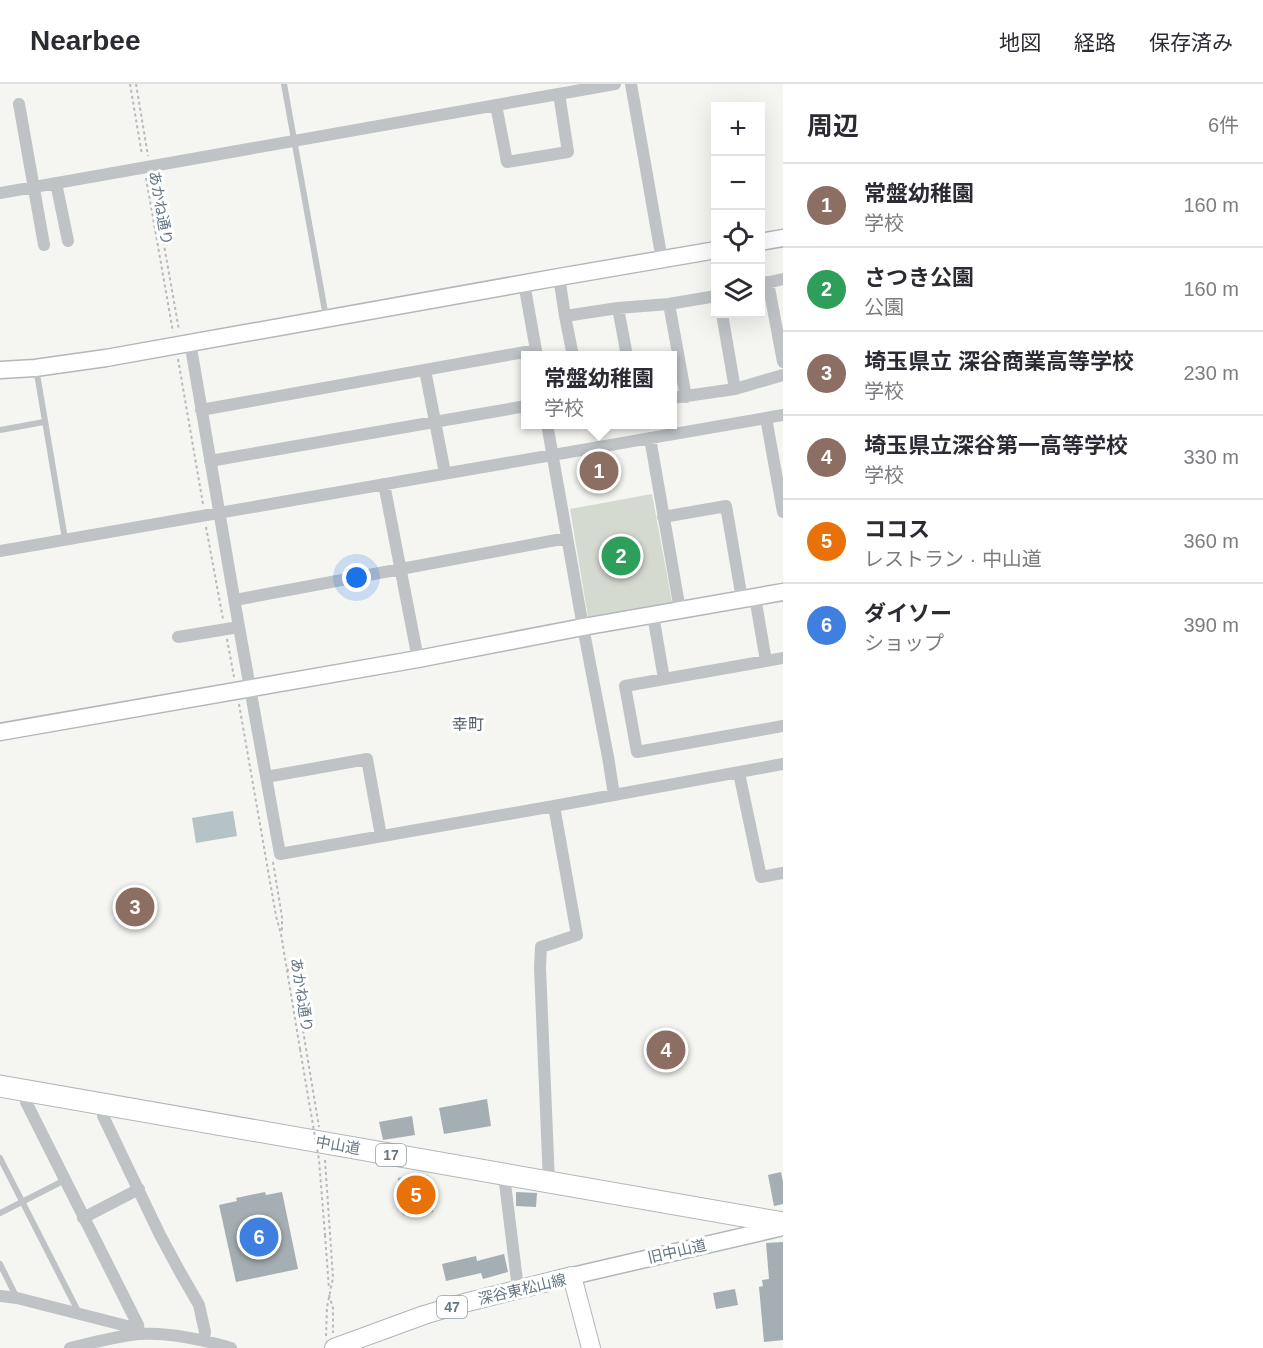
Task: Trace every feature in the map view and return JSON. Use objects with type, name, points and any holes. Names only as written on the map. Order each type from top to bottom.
[{"type":"highway","name":"中山道","points":[[0,1086],[783,1225]]},
{"type":"main road","name":"深谷東松山線","points":[[331,1341],[464,1303],[572,1276],[591,1348]]},
{"type":"street","points":[[0,193],[615,84]]},
{"type":"street","points":[[631,84],[662,260]]},
{"type":"street","points":[[495,105],[507,162],[558,154],[568,152],[559,94]]},
{"type":"street","points":[[19,104],[44,245]]},
{"type":"street","points":[[56,183],[68,241]]},
{"type":"street","points":[[765,241],[783,238]]},
{"type":"street","points":[[0,370],[35,368],[106,358],[184,338],[326,318],[711,251]]},
{"type":"street","points":[[559,277],[572,351]]},
{"type":"street","points":[[765,283],[783,279]]},
{"type":"street","points":[[524,283],[537,351]]},
{"type":"street","points":[[765,287],[783,362]]},
{"type":"street","points":[[565,316],[711,297]]},
{"type":"street","points":[[669,304],[686,397]]},
{"type":"street","points":[[618,308],[626,351]]},
{"type":"street","points":[[723,318],[735,389]]},
{"type":"street","points":[[184,338],[201,410],[235,600],[243,685],[266,777],[280,854],[554,807],[783,764]]},
{"type":"street","points":[[201,410],[424,370],[521,355]]},
{"type":"street","points":[[424,370],[445,473]]},
{"type":"street","points":[[677,398],[735,389],[783,375]]},
{"type":"street","points":[[210,461],[521,407]]},
{"type":"street","points":[[0,551],[783,415]]},
{"type":"street","points":[[766,418],[783,512]]},
{"type":"street","points":[[548,429],[614,795]]},
{"type":"street","points":[[650,438],[680,610]]},
{"type":"street","points":[[384,484],[417,658]]},
{"type":"street","points":[[663,517],[726,506],[766,662]]},
{"type":"street","points":[[235,600],[567,538]]},
{"type":"street","points":[[0,732],[243,685],[417,658],[783,592]]},
{"type":"street","points":[[653,615],[664,679]]},
{"type":"street","points":[[178,637],[239,627]]},
{"type":"street","points":[[783,658],[625,686],[637,752],[783,726]]},
{"type":"street","points":[[266,777],[367,759],[381,836]]},
{"type":"street","points":[[739,773],[761,877],[783,873]]},
{"type":"street","points":[[549,1182],[541,947],[577,935],[554,807]]},
{"type":"street","points":[[27,1091],[26,1102],[138,1325],[139,1334]]},
{"type":"street","points":[[105,1104],[103,1116],[170,1254],[200,1305],[205,1332],[204,1339]]},
{"type":"street","points":[[504,1174],[518,1289]]},
{"type":"street","points":[[83,1218],[139,1189]]},
{"type":"street","name":"旧中山道","points":[[572,1276],[783,1225]]},
{"type":"street","points":[[0,1296],[17,1298],[127,1326],[139,1334]]},
{"type":"street","points":[[70,1348],[139,1334],[204,1339],[231,1348]]},
{"type":"lane","points":[[284,84],[326,318]]},
{"type":"lane","points":[[35,368],[65,540]]},
{"type":"lane","points":[[0,430],[44,422]]},
{"type":"lane","points":[[0,1158],[79,1314]]},
{"type":"lane","points":[[0,1213],[65,1180]]},
{"type":"lane","points":[[0,1264],[17,1298]]},
{"type":"path","name":"あかね通り","points":[[129,84],[184,338]]},
{"type":"path","name":"あかね通り","points":[[136,84],[174,334]]},
{"type":"path","points":[[177,356],[204,509]]},
{"type":"path","points":[[207,520],[206,526],[225,623]]},
{"type":"path","points":[[227,634],[233,675],[243,685]]},
{"type":"path","name":"あかね通り","points":[[238,702],[276,916],[282,934],[319,1160],[329,1293],[333,1308],[331,1341]]},
{"type":"path","points":[[287,969],[293,972],[294,976],[319,1125],[318,1133]]},
{"type":"path","points":[[325,1160],[333,1278],[329,1293]]},
{"type":"path","name":"あかね通り","points":[[329,1293],[327,1307],[331,1341]]},
{"type":"shaded area","points":[[652,494],[672,602],[669,606],[594,620],[588,617],[570,509]]},
{"type":"shaded area","points":[[233,811],[237,836],[196,843],[192,818]]},
{"type":"building","points":[[487,1099],[491,1126],[444,1134],[439,1108]]},
{"type":"building","points":[[412,1116],[415,1135],[383,1140],[379,1122]]},
{"type":"building","points":[[781,1172],[783,1204],[774,1206],[768,1175]]},
{"type":"building","points":[[428,1175],[433,1212],[403,1215],[398,1178]]},
{"type":"building","points":[[265,1192],[266,1195],[282,1192],[298,1269],[236,1282],[219,1205],[237,1201],[236,1198]]},
{"type":"building","points":[[516,1192],[537,1193],[536,1207],[516,1206]]},
{"type":"building","points":[[783,1242],[783,1340],[764,1342],[759,1287],[763,1286],[762,1280],[769,1279],[766,1243]]},
{"type":"building","points":[[504,1254],[508,1272],[483,1279],[481,1273],[446,1281],[442,1264],[476,1256],[477,1261]]},
{"type":"building","points":[[735,1289],[738,1305],[716,1309],[713,1293]]},
{"type":"place","name":"常盤幼稚園","points":[[599,471]]},
{"type":"place","name":"さつき公園","points":[[621,556]]},
{"type":"place","name":"埼玉県立 深谷商業高等学校","points":[[135,907]]},
{"type":"place","name":"埼玉県立深谷第一高等学校","points":[[666,1050]]},
{"type":"place","name":"ココス","points":[[416,1195]]},
{"type":"place","name":"ダイソー","points":[[259,1237]]},
{"type":"district","name":"幸町","points":[[468,724]]}]
